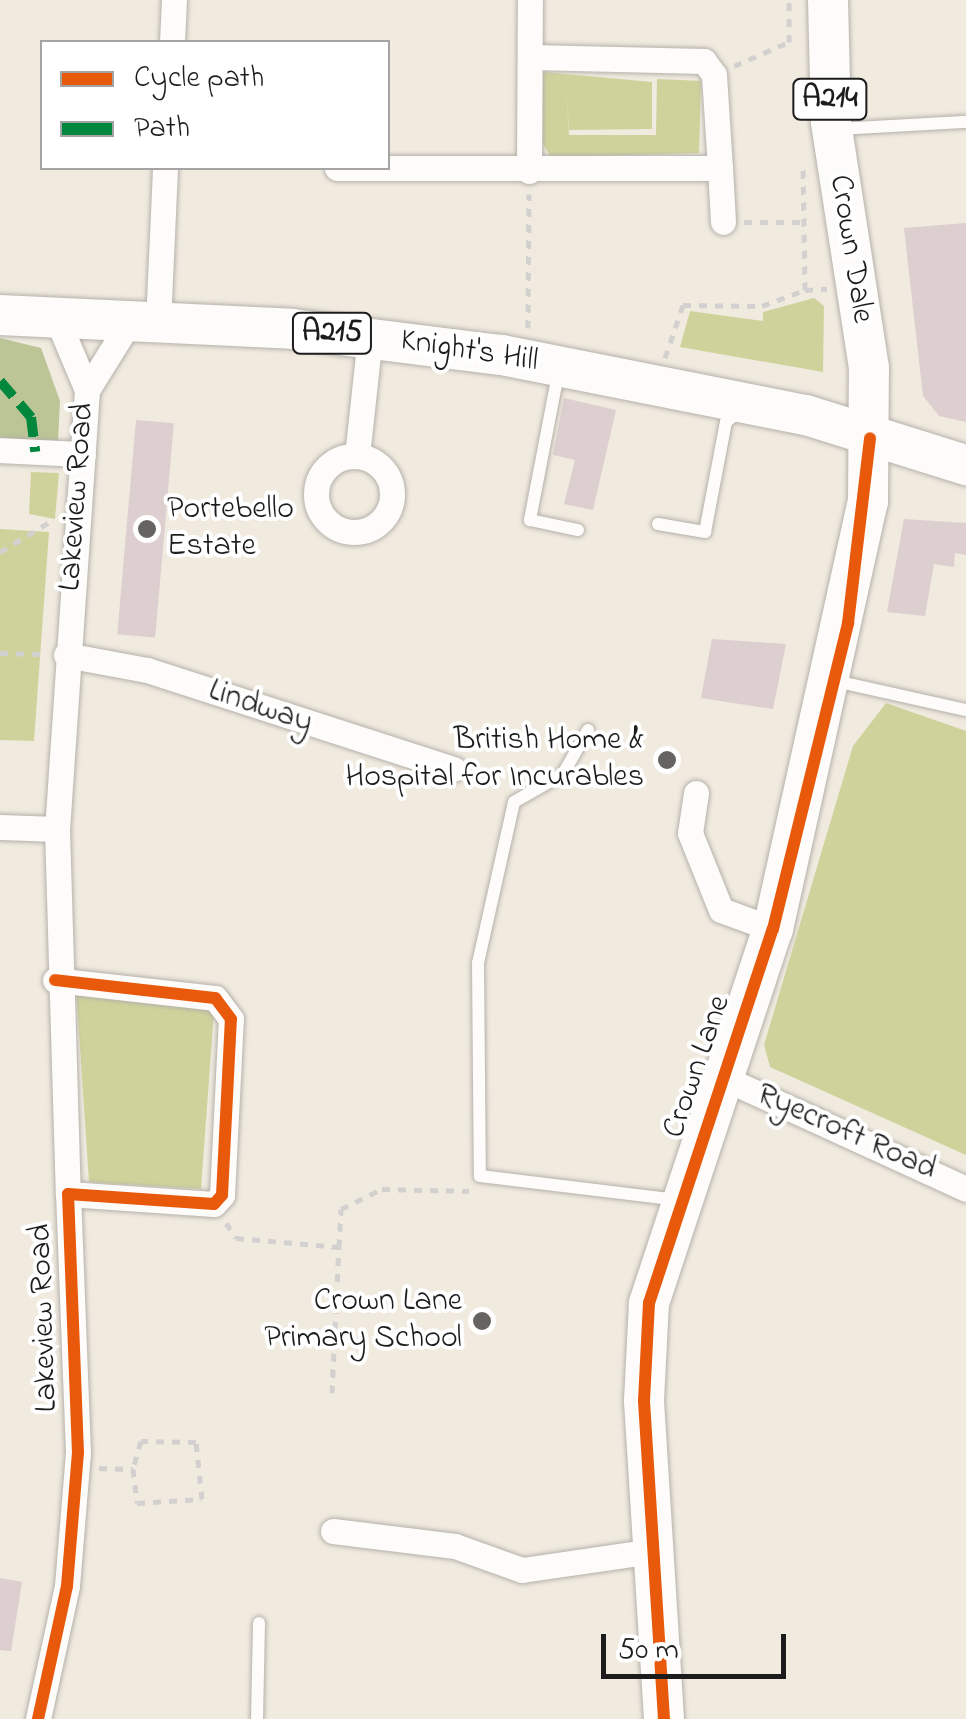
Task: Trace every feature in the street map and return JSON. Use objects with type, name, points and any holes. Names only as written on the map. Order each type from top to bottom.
[{"type":"main road","name":"Crown Dale","points":[[828,0],[832,129],[869,368],[870,438]]},
{"type":"main road","name":"Knight's Hill","points":[[0,315],[370,337],[544,363],[659,390],[748,403],[870,438]]},
{"type":"main road","name":"A215","points":[[870,438],[966,464]]},
{"type":"main road","name":"Crown Lane","points":[[664,1719],[658,1550],[644,1357],[649,1303],[773,930],[835,681],[865,533],[870,438]]},
{"type":"street","points":[[172,40],[174,0]]},
{"type":"street","points":[[529,171],[530,0]]},
{"type":"street","points":[[530,57],[704,62],[714,75],[722,222]]},
{"type":"street","points":[[390,169],[720,168]]},
{"type":"street","points":[[87,390],[144,322],[166,170]]},
{"type":"street","name":"Lakeview Road","points":[[38,1719],[67,1586],[76,1467],[68,1194],[55,980],[58,654],[83,454],[87,390],[57,319]]},
{"type":"street","points":[[357,456],[370,337]]},
{"type":"street","points":[[0,450],[83,454]]},
{"type":"street","name":"Lindway","points":[[58,654],[146,670],[453,769]]},
{"type":"street","points":[[696,793],[690,833],[721,910],[773,930]]},
{"type":"street","points":[[0,827],[57,829]]},
{"type":"street","points":[[55,980],[215,998],[231,1019],[222,1195],[214,1204]]},
{"type":"street","name":"Ryecroft Road","points":[[726,1079],[966,1189]]},
{"type":"street","name":"Lakeview Road","points":[[68,1194],[214,1204]]},
{"type":"street","points":[[333,1531],[454,1546],[522,1570],[658,1550]]},
{"type":"lane","points":[[832,129],[966,122]]},
{"type":"lane","points":[[544,363],[530,520],[578,530]]},
{"type":"lane","points":[[658,524],[706,532],[726,422],[748,403]]},
{"type":"lane","points":[[835,681],[966,710]]},
{"type":"lane","points":[[588,730],[563,774],[514,802],[478,963],[480,1176],[681,1200]]},
{"type":"lane","points":[[257,1719],[259,1623]]},
{"type":"path","points":[[721,72],[790,42],[789,0]]},
{"type":"path","points":[[659,390],[684,305],[762,306],[805,290],[804,169]]},
{"type":"path","points":[[529,171],[544,363]]},
{"type":"path","points":[[722,222],[806,222]]},
{"type":"path","points":[[0,552],[61,515]]},
{"type":"path","points":[[0,653],[58,654]]},
{"type":"path","points":[[332,1394],[340,1209],[382,1189],[480,1193]]},
{"type":"path","points":[[214,1204],[236,1238],[339,1248]]},
{"type":"path","points":[[141,1441],[196,1442],[202,1499],[137,1502],[133,1469],[141,1441]]},
{"type":"path","points":[[76,1467],[133,1469]]},
{"type":"green space","points":[[543,72],[652,82],[652,129],[569,130],[566,85],[569,135],[656,135],[657,79],[701,81],[699,153],[551,157],[543,144]]},
{"type":"green space","points":[[814,298],[824,306],[823,372],[680,347],[690,311],[763,321],[763,312]]},
{"type":"green space","points":[[0,338],[41,348],[60,401],[58,441],[0,439]]},
{"type":"green space","points":[[31,472],[59,473],[55,519],[29,514]]},
{"type":"green space","points":[[0,529],[49,532],[34,741],[0,740]]},
{"type":"green space","points":[[886,703],[966,731],[966,1155],[770,1067],[764,1045],[853,746]]},
{"type":"green space","points":[[76,988],[214,1011],[201,1189],[89,1182]]},
{"type":"building","points":[[966,223],[966,422],[939,416],[923,396],[904,228]]},
{"type":"building","points":[[564,398],[616,410],[593,510],[564,504],[575,460],[553,455]]},
{"type":"building","name":"Portebello Estate","points":[[136,420],[174,423],[155,637],[117,634]]},
{"type":"building","points":[[904,519],[966,523],[966,555],[955,553],[954,567],[934,564],[925,616],[887,612]]},
{"type":"building","points":[[712,639],[786,644],[773,709],[701,698]]},
{"type":"building","points":[[0,1578],[22,1582],[11,1651],[0,1650]]},
{"type":"marked path","points":[[0,381],[31,417],[35,452]]},
{"type":"cycle path","points":[[664,1719],[644,1401],[649,1303],[773,929],[848,623],[870,438]]},
{"type":"cycle path","points":[[38,1719],[67,1586],[78,1453],[68,1194],[214,1204],[222,1195],[231,1019],[215,998],[55,980]]},
{"type":"place","name":"Portebello Estate","points":[[147,529]]},
{"type":"place","name":"British Home & Hospital for Incurables","points":[[667,760]]},
{"type":"place","name":"Crown Lane Primary School","points":[[482,1321]]}]
